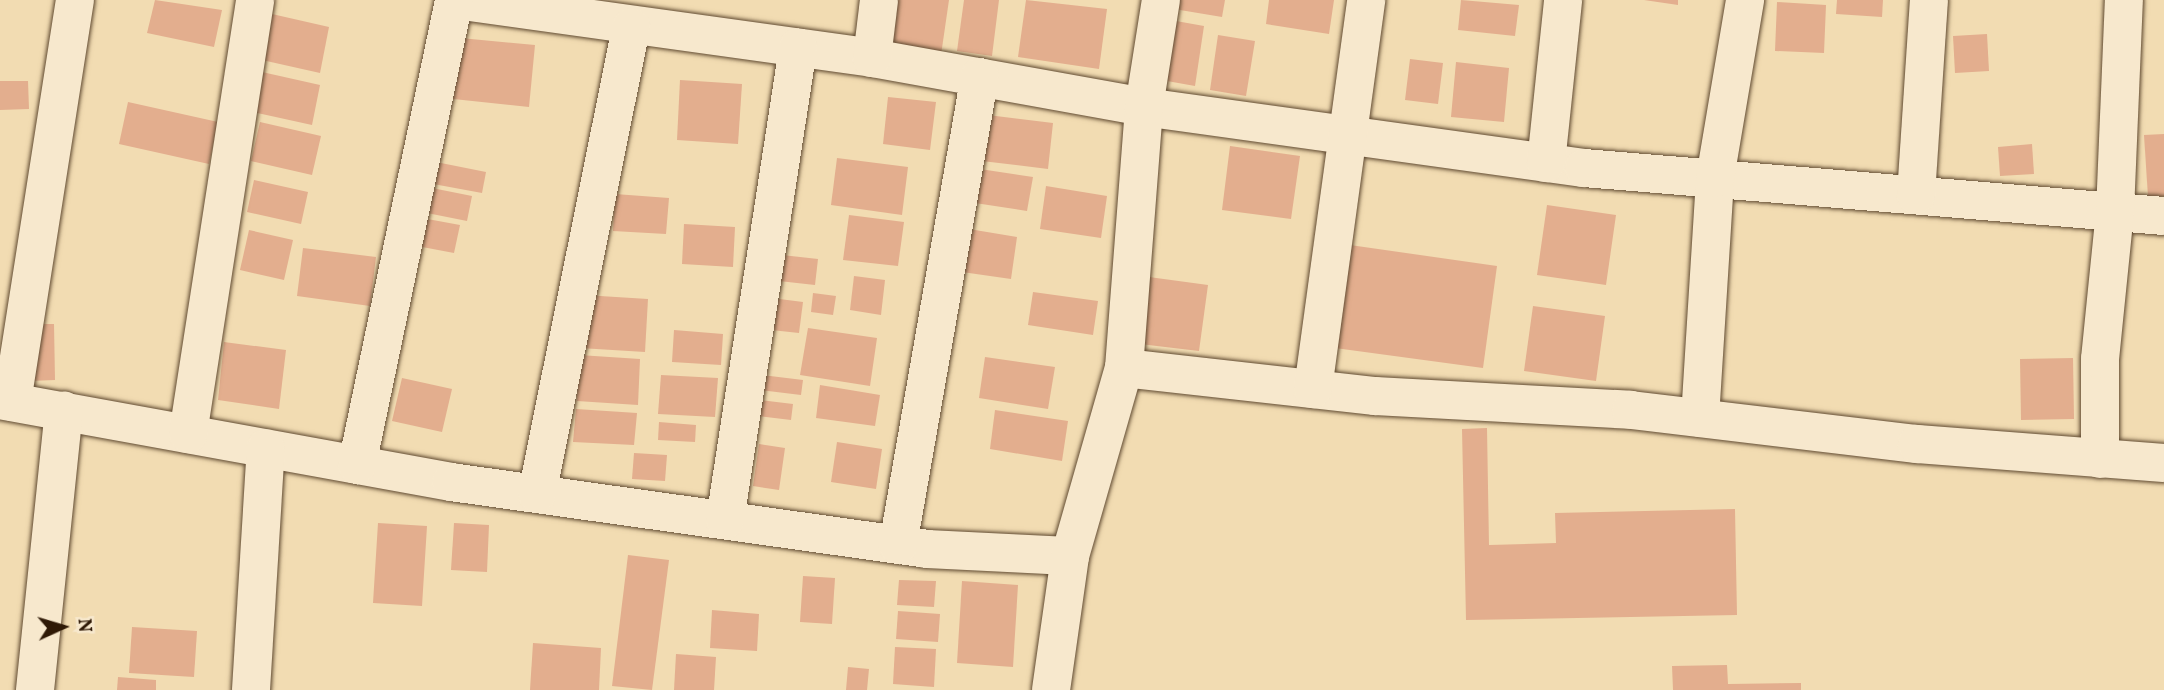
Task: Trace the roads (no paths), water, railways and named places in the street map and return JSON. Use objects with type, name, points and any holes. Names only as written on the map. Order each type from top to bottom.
[{"type":"street","points":[[75,0],[6,401],[357,465],[537,494],[898,545],[1070,556]]},
{"type":"street","points":[[188,434],[255,0]]},
{"type":"street","points":[[357,465],[455,0],[631,27],[676,15],[798,48],[872,58],[1144,107],[1349,133],[1546,163],[2164,216]]},
{"type":"street","points":[[872,58],[879,0]]},
{"type":"street","points":[[1051,690],[1070,556],[1124,368],[1144,107],[1161,0]]},
{"type":"street","points":[[1313,389],[1366,0]]},
{"type":"street","points":[[1546,163],[1563,0]]},
{"type":"street","points":[[1700,418],[1715,178],[1745,0]]},
{"type":"street","points":[[1916,195],[1929,0]]},
{"type":"street","points":[[2100,459],[2100,359],[2115,212],[2124,0]]},
{"type":"street","points":[[537,494],[631,27]]},
{"type":"street","points":[[725,520],[798,48]]},
{"type":"street","points":[[898,545],[980,77]]},
{"type":"street","points":[[1124,368],[1313,389],[1700,418],[1917,444],[2164,463]]},
{"type":"street","points":[[35,690],[64,411]]},
{"type":"street","points":[[251,690],[266,448]]}]
